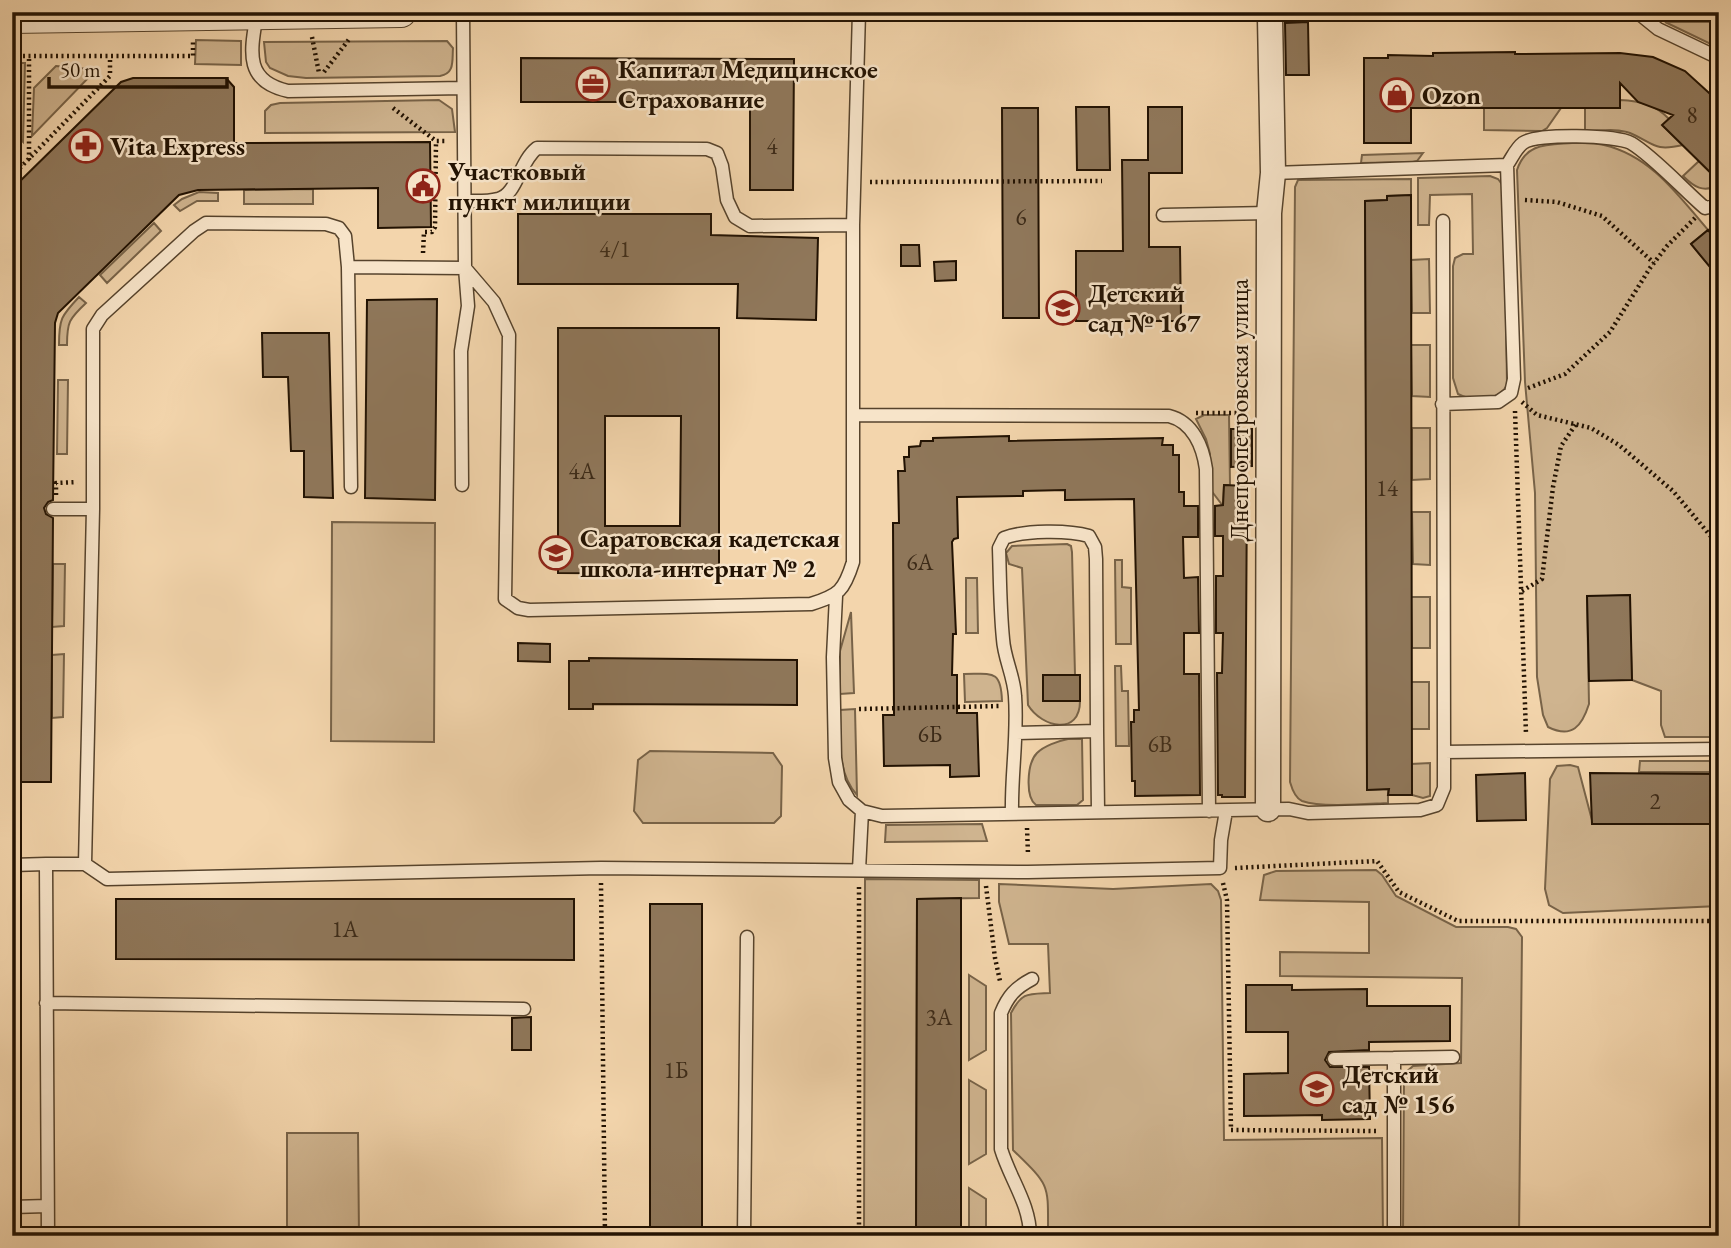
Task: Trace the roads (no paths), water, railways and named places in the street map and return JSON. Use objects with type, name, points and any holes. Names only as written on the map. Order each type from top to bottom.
[{"type":"street","points":[[12,18],[401,12]]},
{"type":"street","name":"Днепропетровская улица","points":[[1266,12],[1270,18],[1273,173],[1269,213],[1268,809]]},
{"type":"lane","points":[[462,485],[461,351],[468,306],[464,268],[463,12]]},
{"type":"lane","points":[[859,12],[853,225],[853,562],[847,581],[836,596],[833,657],[835,758],[839,782],[849,800],[862,811],[882,817],[1268,809],[1308,813],[1420,810],[1437,805],[1444,788],[1443,221]]},
{"type":"lane","points":[[1637,12],[1658,29],[1719,58]]},
{"type":"lane","points":[[256,13],[252,63],[258,76],[273,87],[288,91],[463,88]]},
{"type":"lane","points":[[1442,404],[1499,402],[1511,393],[1514,379],[1507,165],[1524,143],[1536,138],[1614,138],[1629,142],[1714,206]]},
{"type":"lane","points":[[464,201],[500,199],[512,190],[526,156],[537,148],[707,149],[717,153],[722,166],[727,201],[735,217],[750,226],[853,225]]},
{"type":"lane","points":[[1273,173],[1507,165]]},
{"type":"lane","points":[[1163,215],[1269,213]]},
{"type":"lane","points":[[85,864],[93,509],[93,330],[102,315],[206,223],[326,224],[339,228],[345,236],[348,267],[351,487]]},
{"type":"lane","points":[[348,267],[464,268],[494,302],[509,335],[505,599],[518,608],[529,610],[811,604],[836,596]]},
{"type":"lane","points":[[853,415],[1169,416],[1179,418],[1186,425],[1198,439],[1206,469],[1209,811]]},
{"type":"lane","points":[[55,510],[93,509]]},
{"type":"lane","points":[[1012,814],[1016,705],[1012,671],[1003,642],[999,548],[1004,538],[1015,534],[1077,532],[1089,536],[1095,547],[1098,811]]},
{"type":"lane","points":[[1017,733],[1097,731]]},
{"type":"lane","points":[[1444,752],[1719,749]]},
{"type":"lane","points":[[859,870],[862,811]]},
{"type":"lane","points":[[12,864],[85,864],[107,879],[601,868],[1028,872],[1220,868],[1226,811]]},
{"type":"lane","points":[[46,864],[48,1236]]},
{"type":"lane","points":[[744,1236],[747,937]]},
{"type":"lane","points":[[1030,1236],[1030,1222],[1024,1202],[1007,1170],[1001,1149],[1002,1013],[1007,998],[1018,986],[1032,979]]},
{"type":"lane","points":[[46,1003],[524,1009]]},
{"type":"lane","points":[[1334,1059],[1454,1057]]},
{"type":"lane","points":[[1394,1058],[1394,1236]]},
{"type":"lane","points":[[12,1207],[47,1206]]},
{"type":"place","name":"Капитал Медицинское Страхование","points":[[593,84]]},
{"type":"place","name":"Ozon","points":[[1397,95]]},
{"type":"place","name":"Vita Express","points":[[86,146]]},
{"type":"place","name":"Участковый пункт милиции","points":[[423,186]]},
{"type":"place","name":"Детский сад № 167","points":[[1063,308]]},
{"type":"place","name":"Саратовская кадетская школа-интернат № 2","points":[[556,553]]},
{"type":"place","name":"Детский сад № 156","points":[[1317,1089]]}]
